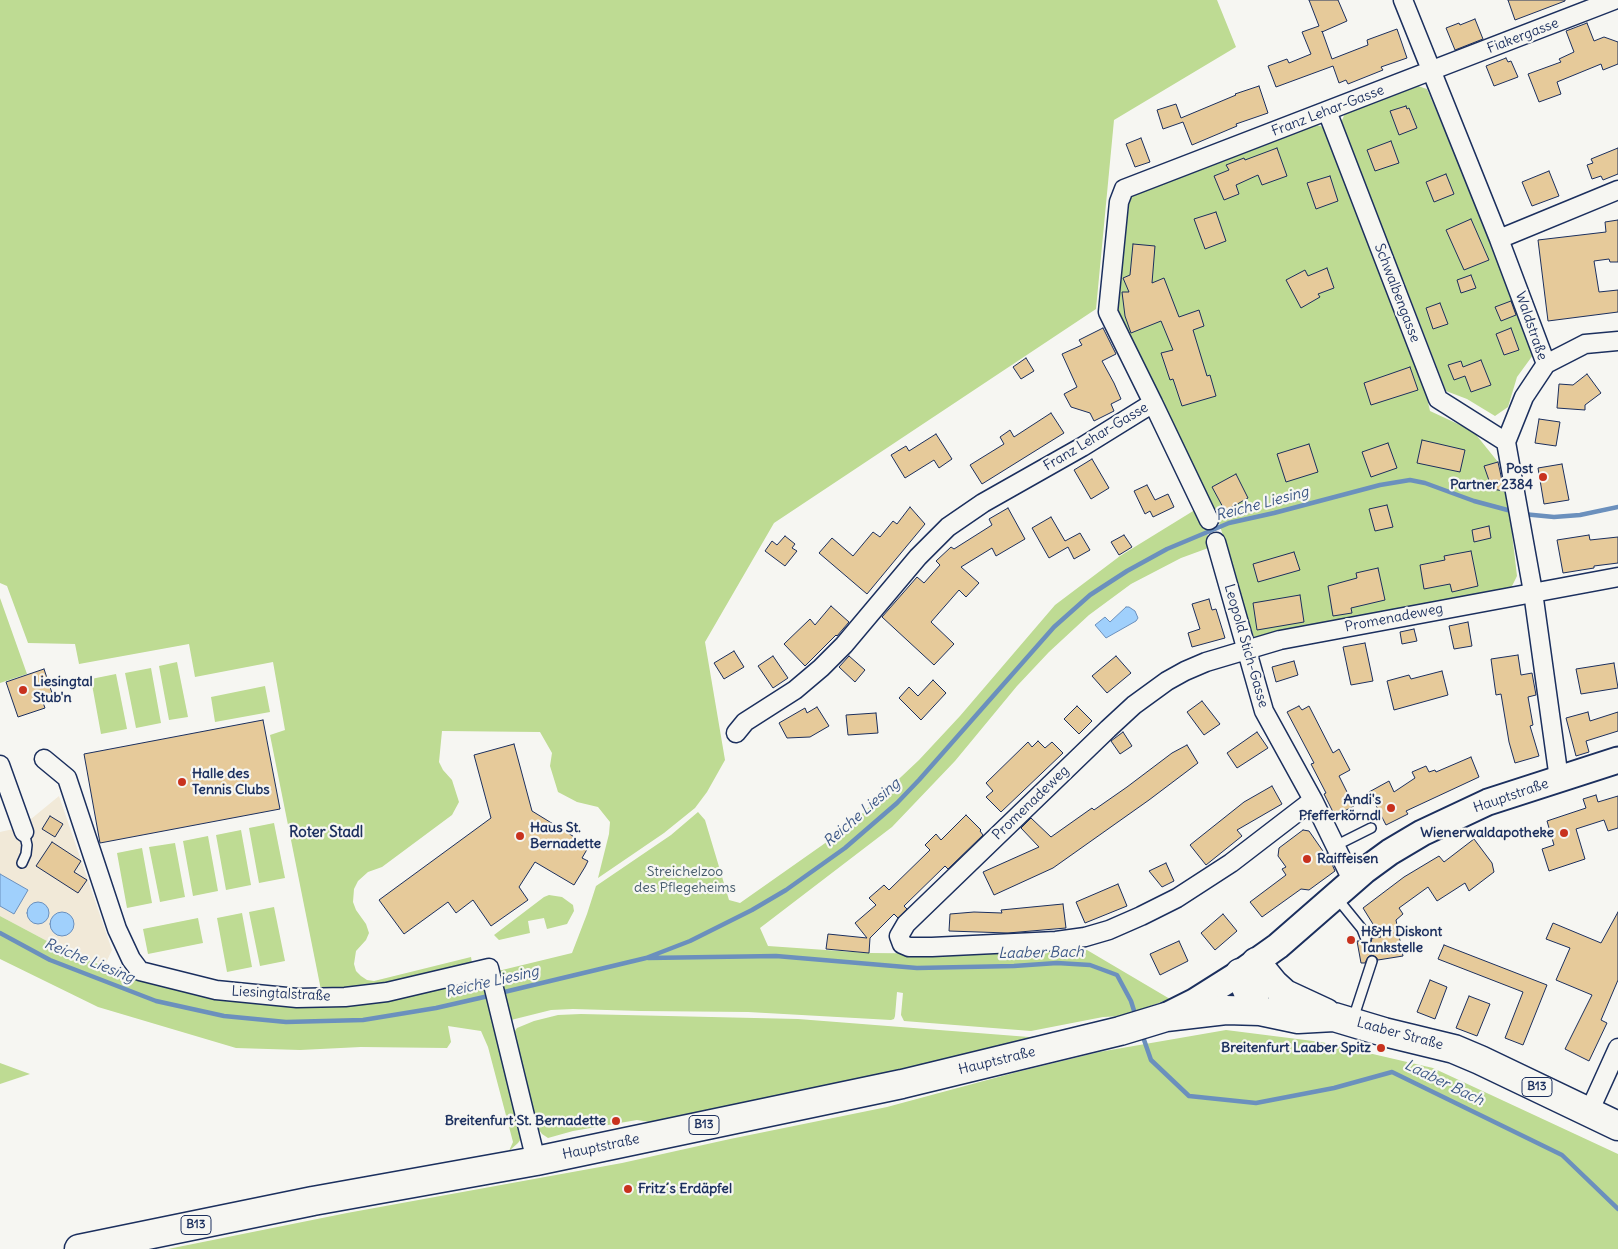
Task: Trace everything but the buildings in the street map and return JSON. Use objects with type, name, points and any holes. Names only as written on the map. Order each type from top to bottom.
[{"type":"main road","name":"Hauptstraße","points":[[79,1249],[313,1201],[536,1161],[902,1084],[1121,1031],[1164,1017],[1194,1002],[1248,967],[1278,946],[1344,888],[1390,852],[1422,833],[1488,802],[1618,760]]},
{"type":"main road","points":[[1248,967],[1247,990],[1260,1011]]},
{"type":"main road","points":[[1248,967],[1274,984],[1285,994],[1343,1019]]},
{"type":"main road","name":"Laaber Straße","points":[[1164,1017],[1226,1010],[1260,1011],[1298,1019],[1343,1019],[1384,1032],[1454,1049],[1618,1126]]},
{"type":"street","name":"Waldstraße","points":[[1403,0],[1499,239],[1546,364],[1524,397],[1506,442]]},
{"type":"street","name":"Fiakergasse","points":[[1431,71],[1614,0]]},
{"type":"street","name":"Franz Lehar-Gasse","points":[[736,733],[745,722],[795,690],[821,668],[844,645],[918,557],[948,527],[983,503],[1082,447],[1153,403],[1108,312],[1120,195],[1124,190],[1130,186],[1431,71]]},
{"type":"street","name":"Schwalbengasse","points":[[1327,111],[1438,399],[1506,442]]},
{"type":"street","points":[[1499,239],[1618,190]]},
{"type":"street","points":[[1546,364],[1585,344],[1618,341]]},
{"type":"street","points":[[1153,403],[1209,520]]},
{"type":"street","points":[[1506,442],[1533,592],[1559,779]]},
{"type":"street","name":"Leopold Stich-Gasse","points":[[1216,542],[1264,711],[1336,846],[1344,888]]},
{"type":"street","name":"Promenadeweg","points":[[1313,800],[1231,863],[1177,898],[1109,930],[1085,937],[1056,941],[932,947],[909,947],[902,944],[899,936],[906,924],[1108,729],[1134,705],[1167,681],[1185,671],[1280,640],[1618,577]]},
{"type":"street","name":"Liesingtalstraße","points":[[44,759],[67,778],[117,929],[131,959],[140,971],[216,990],[297,998],[345,997],[387,992],[489,968],[536,1161]]},
{"type":"street","points":[[0,765],[24,832]]},
{"type":"street","points":[[1589,1112],[1618,1048]]},
{"type":"lane","points":[[1336,846],[1371,828]]},
{"type":"lane","points":[[22,863],[27,845],[24,832]]},
{"type":"lane","points":[[1344,888],[1366,939]]},
{"type":"lane","points":[[1343,1019],[1372,962]]},
{"type":"shaded area","points":[[59,796],[112,950],[105,965],[62,949],[0,916],[0,832],[13,829],[17,830],[19,834],[32,830],[31,819]]},
{"type":"green space","points":[[0,0],[1217,0],[1236,47],[1114,120],[1096,309],[774,523],[705,642],[725,760],[707,792],[695,808],[664,833],[598,878],[609,834],[610,822],[598,807],[577,802],[558,792],[550,766],[552,753],[540,732],[442,731],[439,762],[452,780],[459,802],[452,815],[382,867],[368,872],[358,881],[354,889],[353,902],[369,933],[366,940],[356,951],[354,964],[356,971],[361,976],[367,980],[374,981],[471,957],[472,963],[379,987],[321,990],[270,735],[285,730],[273,662],[195,677],[189,644],[79,664],[75,644],[28,643],[7,586],[0,583]]},
{"type":"green space","points":[[1415,85],[1427,89],[1486,227],[1533,355],[1517,377],[1508,407],[1495,416],[1467,399],[1446,391],[1407,290],[1365,192],[1341,123],[1347,108]]},
{"type":"green space","points":[[1314,124],[1326,128],[1421,371],[1430,411],[1473,431],[1498,462],[1485,466],[1492,488],[1507,491],[1517,576],[1511,588],[1430,602],[1332,624],[1254,638],[1217,516],[1116,310],[1130,196]]},
{"type":"green space","name":"Streichelzoo des Pflegeheims","points":[[1198,508],[1203,518],[1211,547],[1181,558],[1131,584],[1089,615],[1049,652],[1017,686],[955,761],[892,827],[760,928],[768,946],[869,953],[987,954],[1087,950],[1170,999],[1122,1016],[1103,1017],[1031,1031],[904,1021],[901,1015],[903,993],[897,992],[895,1016],[891,1020],[748,1012],[573,1009],[551,1010],[511,1020],[498,971],[572,953],[596,886],[671,835],[698,812],[705,820],[729,900],[740,903],[848,827],[919,760],[960,716],[1055,605],[1120,556]]},
{"type":"green space","points":[[0,598],[27,674],[0,683]]},
{"type":"green space","points":[[177,662],[188,717],[169,720],[159,666]]},
{"type":"green space","points":[[151,668],[161,723],[136,728],[125,673]]},
{"type":"green space","points":[[116,674],[127,729],[101,734],[91,679]]},
{"type":"green space","points":[[265,686],[270,712],[215,722],[211,697]]},
{"type":"green space","points":[[274,823],[285,878],[259,883],[249,828]]},
{"type":"green space","points":[[241,830],[251,885],[226,890],[216,835]]},
{"type":"green space","points":[[208,836],[218,891],[193,896],[183,841]]},
{"type":"green space","points":[[175,843],[185,897],[160,902],[149,847]]},
{"type":"green space","points":[[142,848],[152,903],[127,908],[117,853]]},
{"type":"green space","points":[[549,895],[562,897],[573,905],[574,911],[567,924],[547,929],[544,918],[528,921],[530,933],[499,940],[494,935],[544,897]]},
{"type":"green space","points":[[274,907],[285,961],[260,966],[249,912]]},
{"type":"green space","points":[[242,913],[252,967],[227,972],[217,918]]},
{"type":"green space","points":[[0,916],[62,949],[139,981],[226,999],[312,1003],[483,975],[523,1136],[509,1151],[513,1142],[488,1047],[481,1031],[448,1026],[451,1042],[447,1048],[361,1047],[300,1050],[236,1048],[98,1007],[0,959]]},
{"type":"green space","points":[[198,918],[203,943],[148,954],[143,929]]},
{"type":"green space","points":[[558,1015],[798,1019],[1029,1037],[1099,1024],[1048,1040],[656,1123],[637,1120],[573,1131],[548,1138],[537,1127],[512,1035],[517,1028],[534,1021]]},
{"type":"green space","points":[[1226,1030],[1321,1042],[1433,1068],[1618,1154],[1618,1249],[168,1249],[347,1213],[622,1163],[887,1107],[1099,1052]]},
{"type":"green space","points":[[0,1063],[30,1074],[0,1084]]},
{"type":"water","points":[[1126,607],[1135,611],[1138,618],[1106,638],[1095,625],[1105,617],[1110,622]]},
{"type":"water","points":[[0,874],[28,890],[14,914],[0,906]]},
{"type":"water","points":[[38,902],[46,905],[49,913],[46,921],[38,924],[30,921],[27,913],[30,905]]},
{"type":"water","points":[[62,912],[70,916],[74,924],[70,932],[62,936],[54,932],[50,924],[54,916]]},
{"type":"waterway","name":"Reiche Liesing","points":[[500,993],[646,958],[690,941],[752,910],[786,890],[845,848],[897,803],[1054,627],[1090,595],[1127,571],[1167,549],[1229,523],[1380,485],[1410,480],[1425,483],[1474,501],[1515,512]]},
{"type":"waterway","name":"Reiche Liesing","points":[[1523,514],[1554,517],[1580,515],[1618,507]]},
{"type":"waterway","name":"Reiche Liesing","points":[[0,933],[50,960],[156,1001],[224,1016],[286,1022],[363,1020],[436,1008],[493,995]]},
{"type":"waterway","name":"Laaber Bach","points":[[648,958],[776,956],[917,968],[1057,963],[1090,965],[1117,975],[1131,1001],[1136,1017]]},
{"type":"waterway","name":"Laaber Bach","points":[[1142,1034],[1151,1060],[1189,1096],[1256,1103],[1334,1088],[1392,1072],[1562,1155],[1618,1209]]},
{"type":"place","name":"Post Partner 2384","points":[[1543,477]]},
{"type":"place","name":"Liesingtal Stub'n","points":[[23,690]]},
{"type":"place","name":"Halle des Tennis Clubs","points":[[182,782]]},
{"type":"place","name":"Andi's Pfefferkörndl","points":[[1391,808]]},
{"type":"place","name":"Wienerwaldapotheke","points":[[1564,833]]},
{"type":"place","name":"Haus St. Bernadette","points":[[520,836]]},
{"type":"place","name":"Raiffeisen","points":[[1307,859]]},
{"type":"place","name":"H&H Diskont Tankstelle","points":[[1351,940]]},
{"type":"place","name":"Breitenfurt Laaber Spitz","points":[[1381,1048]]},
{"type":"place","name":"Breitenfurt St. Bernadette","points":[[616,1121]]},
{"type":"place","name":"Fritz´s Erdäpfel","points":[[628,1189]]},
{"type":"district","name":"Roter Stadl","points":[[326,833]]}]
